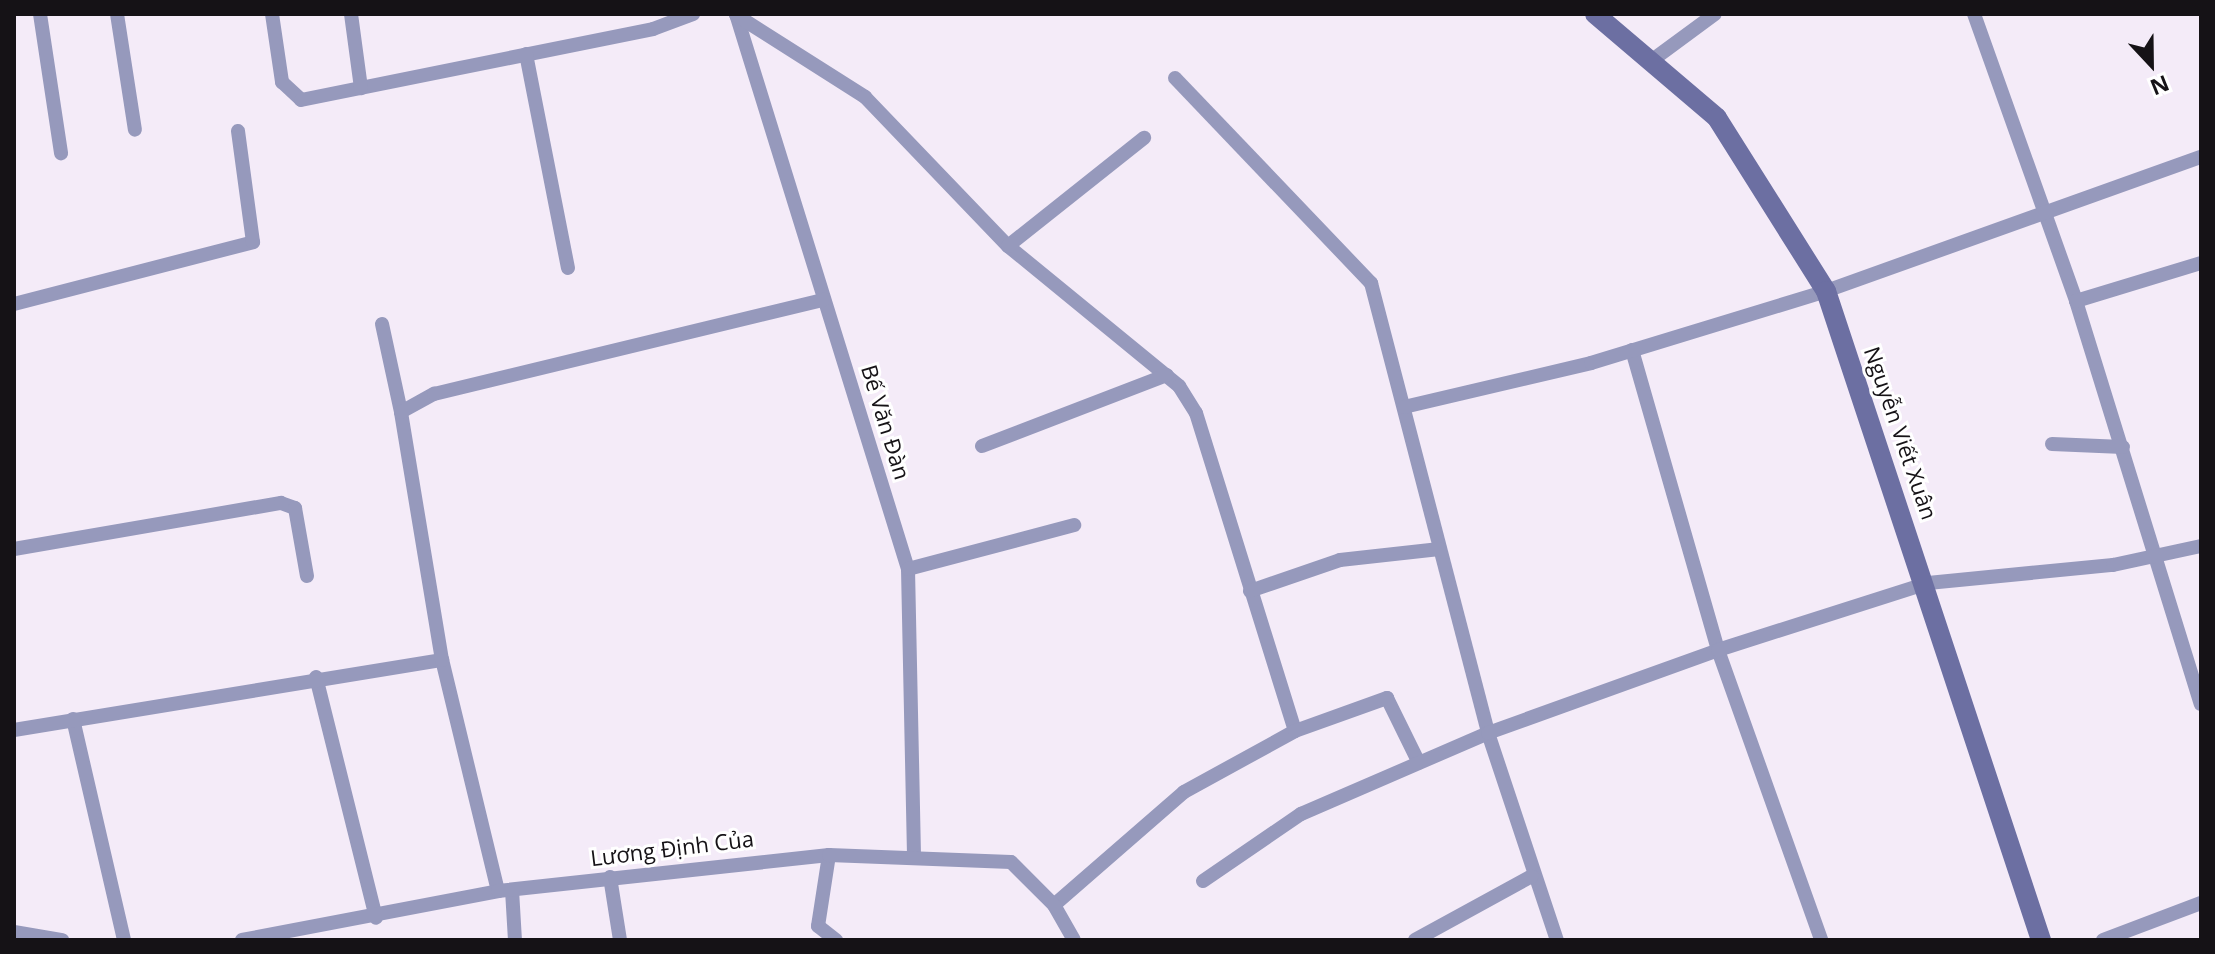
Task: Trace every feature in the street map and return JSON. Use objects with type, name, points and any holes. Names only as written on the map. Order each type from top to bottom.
[{"type":"street","points":[[40,14],[61,153]]},
{"type":"street","points":[[117,14],[135,130]]},
{"type":"street","points":[[272,14],[282,82],[293,99],[526,54],[693,14]]},
{"type":"street","points":[[351,14],[361,88]]},
{"type":"street","points":[[736,14],[865,97],[1008,246],[1167,375],[1196,413],[1295,731]]},
{"type":"street","name":"Bế Văn Đàn","points":[[736,14],[908,569],[914,856]]},
{"type":"street","name":"Nguyễn Viết Xuân","points":[[1595,14],[1717,118],[1826,291],[1928,583],[2041,940]]},
{"type":"street","points":[[1651,61],[1715,14]]},
{"type":"street","points":[[1974,14],[2047,212],[2201,702]]},
{"type":"street","points":[[526,54],[568,268]]},
{"type":"street","points":[[1175,78],[1359,265],[1378,303],[1488,733],[1532,876],[1557,940]]},
{"type":"street","points":[[14,304],[253,242],[238,131]]},
{"type":"street","points":[[1008,246],[1144,138]]},
{"type":"street","points":[[1404,407],[1632,350],[1826,291],[2201,157]]},
{"type":"street","points":[[2076,301],[2201,263]]},
{"type":"street","points":[[401,412],[434,394],[824,300]]},
{"type":"street","points":[[382,324],[401,412],[442,660],[505,890],[515,940]]},
{"type":"street","points":[[1632,350],[1718,650],[1821,940]]},
{"type":"street","points":[[982,446],[1167,375]]},
{"type":"street","points":[[2052,444],[2123,447]]},
{"type":"street","points":[[14,549],[281,503],[295,508],[307,576]]},
{"type":"street","points":[[908,569],[1074,525]]},
{"type":"street","points":[[1203,881],[1301,814],[1488,733],[1718,650],[1928,583],[2158,558],[2201,546]]},
{"type":"street","points":[[1250,591],[1340,560],[1439,549]]},
{"type":"street","points":[[14,730],[316,677],[442,660]]},
{"type":"street","points":[[316,677],[376,918]]},
{"type":"street","points":[[1054,905],[1184,792],[1295,731],[1387,698],[1419,763]]},
{"type":"street","points":[[73,719],[124,940]]},
{"type":"street","points":[[811,940],[818,926],[829,855]]},
{"type":"street","name":"Lương Định Của","points":[[242,940],[376,918],[505,890],[829,855],[1011,862],[1054,905],[1074,940]]},
{"type":"street","points":[[1415,940],[1532,876]]},
{"type":"street","points":[[610,877],[620,940]]},
{"type":"street","points":[[2103,940],[2201,903]]},
{"type":"street","points":[[818,926],[836,940]]},
{"type":"street","points":[[14,932],[62,940]]}]
